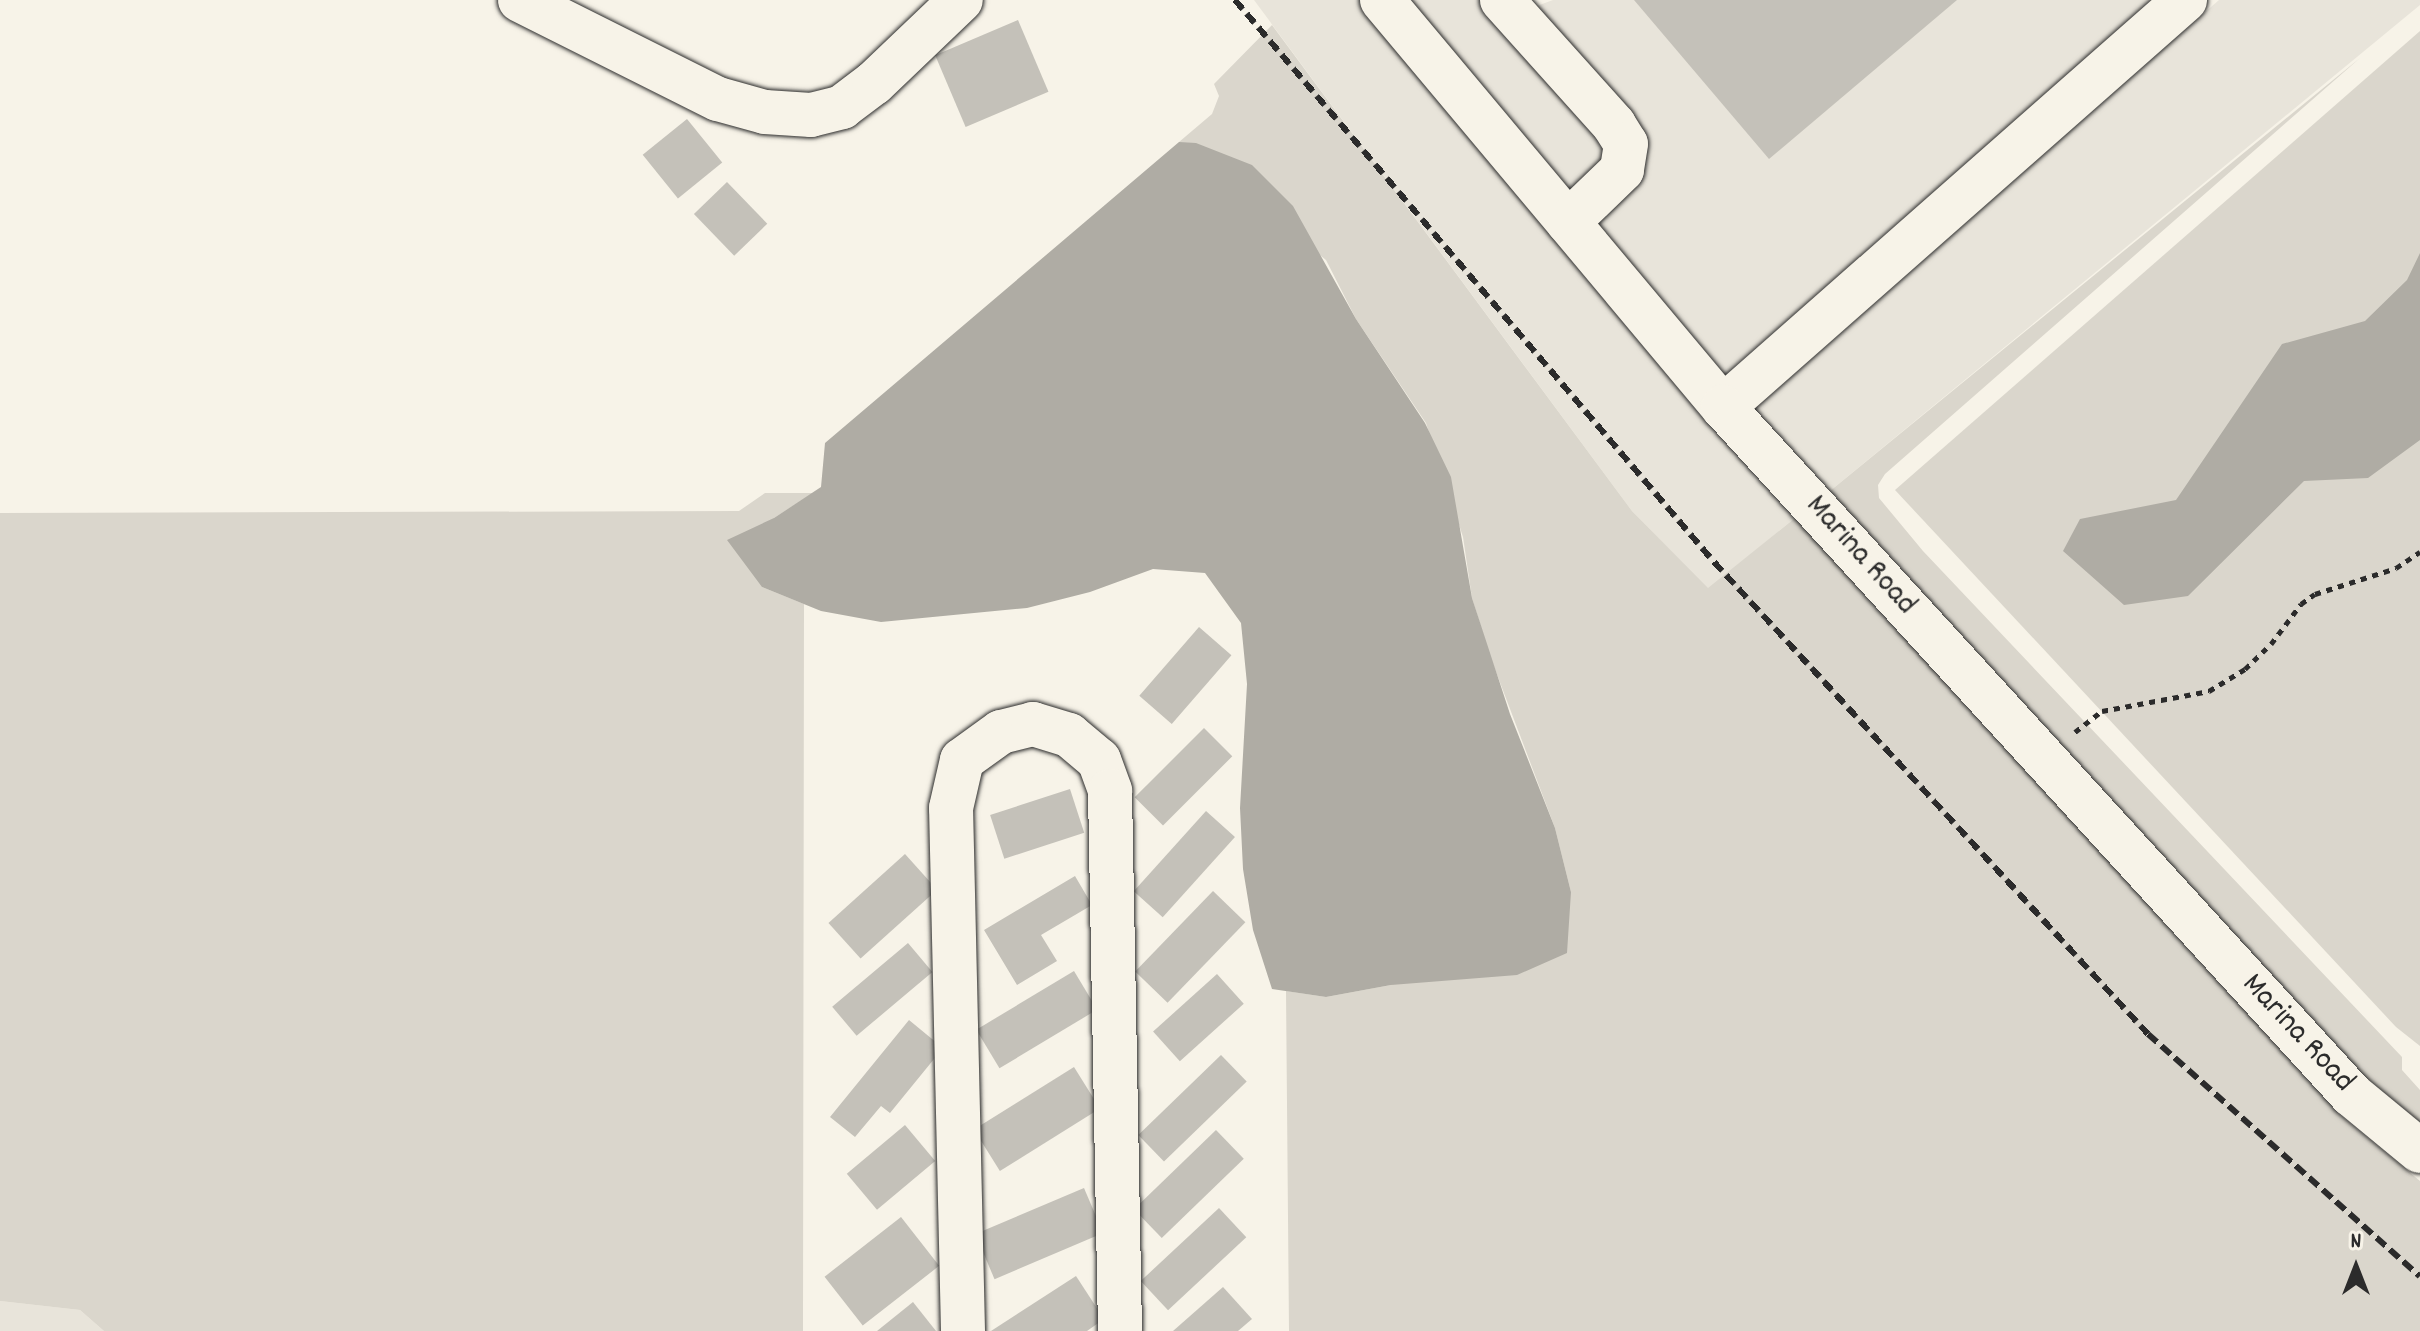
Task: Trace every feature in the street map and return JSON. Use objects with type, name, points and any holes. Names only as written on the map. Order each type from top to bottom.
[{"type":"street","points":[[520,0],[718,99],[765,112],[811,115],[842,107],[874,83],[961,0]]},
{"type":"street","name":"Marina Road","points":[[1382,0],[1723,407],[2352,1095],[2420,1151]]},
{"type":"street","points":[[1502,0],[1614,125],[1626,144],[1622,170],[1568,222]]},
{"type":"street","points":[[1723,407],[2185,0]]},
{"type":"street","points":[[963,1331],[951,808],[962,760],[1001,732],[1033,724],[1069,735],[1099,760],[1110,791],[1120,1331]]},
{"type":"path","points":[[2042,756],[2102,711],[2209,691],[2254,661],[2301,604],[2315,594],[2396,568],[2420,552]]},
{"type":"shaded area","points":[[1254,0],[1523,0],[1534,7],[1553,0],[2151,0],[1710,388],[1708,424],[1795,518],[1708,589],[1632,511]]},
{"type":"shaded area","points":[[2219,0],[2420,0],[2420,5],[1830,491],[1755,409]]},
{"type":"shaded area","points":[[1272,25],[1632,511],[1708,588],[1795,518],[2340,1115],[2420,1181],[2420,1331],[1289,1331],[1286,991],[1326,997],[1391,985],[1571,892],[1555,828],[1490,656],[1472,598],[1463,537],[1426,423],[1356,319],[1326,260],[1179,142],[1212,114],[1219,96],[1214,84]]},
{"type":"shaded area","points":[[2420,31],[2420,1046],[2396,1027],[1895,490]]},
{"type":"shaded area","points":[[2360,58],[1885,474],[1878,485],[1879,498],[1923,551],[2402,1057],[2402,1070],[2420,1090],[2420,1122],[2365,1077],[1830,491]]},
{"type":"shaded area","points":[[1179,142],[1196,143],[1252,165],[1293,206],[1356,319],[1425,423],[1451,477],[1472,598],[1510,714],[1555,828],[1571,892],[1567,953],[1517,975],[1391,985],[1326,997],[1272,989],[1253,930],[1243,869],[1240,808],[1247,684],[1241,623],[1205,573],[1153,569],[1090,592],[1027,608],[881,622],[821,611],[762,587],[727,540],[774,518],[821,487],[825,443]]},
{"type":"shaded area","points":[[2420,253],[2420,440],[2368,478],[2304,481],[2188,596],[2124,605],[2063,551],[2080,519],[2176,500],[2282,344],[2365,321],[2407,280]]},
{"type":"shaded area","points":[[765,493],[813,493],[774,518],[762,587],[804,604],[803,1331],[104,1331],[80,1310],[0,1301],[0,513],[739,511]]},
{"type":"shaded area","points":[[0,1301],[80,1310],[104,1331],[0,1331]]},
{"type":"building","points":[[1634,0],[1957,0],[1769,159]]},
{"type":"building","points":[[1018,20],[1048,92],[966,127],[935,55]]},
{"type":"building","points":[[687,119],[722,163],[678,198],[643,155]]},
{"type":"building","points":[[727,182],[767,224],[734,256],[694,214]]},
{"type":"building","points":[[1199,627],[1231,655],[1172,724],[1139,696]]},
{"type":"building","points":[[1204,728],[1232,756],[1163,826],[1135,797]]},
{"type":"building","points":[[1070,789],[1084,833],[1004,859],[990,815]]},
{"type":"building","points":[[1206,811],[1235,837],[1163,917],[1134,891]]},
{"type":"building","points":[[905,854],[937,890],[861,959],[828,923]]},
{"type":"building","points":[[1075,876],[1092,905],[1041,935],[1057,961],[1017,985],[984,930]]},
{"type":"building","points":[[1213,891],[1245,922],[1168,1003],[1135,972]]},
{"type":"building","points":[[908,943],[932,972],[857,1036],[832,1007]]},
{"type":"building","points":[[1074,971],[1097,1010],[999,1068],[976,1030]]},
{"type":"building","points":[[1217,974],[1244,1004],[1180,1061],[1153,1032]]},
{"type":"building","points":[[909,1020],[943,1048],[890,1113],[881,1106],[855,1137],[830,1117]]},
{"type":"building","points":[[1221,1055],[1247,1082],[1164,1162],[1138,1135]]},
{"type":"building","points":[[1074,1067],[1100,1109],[1000,1171],[974,1130]]},
{"type":"building","points":[[905,1125],[935,1161],[877,1210],[847,1174]]},
{"type":"building","points":[[1216,1130],[1244,1159],[1162,1238],[1134,1209]]},
{"type":"building","points":[[1084,1188],[1103,1233],[995,1279],[975,1234]]},
{"type":"building","points":[[1219,1208],[1246,1237],[1168,1310],[1141,1281]]},
{"type":"building","points":[[901,1217],[939,1266],[863,1326],[825,1277]]},
{"type":"building","points":[[1076,1276],[1104,1319],[1087,1331],[991,1331]]},
{"type":"building","points":[[1223,1287],[1252,1319],[1238,1331],[1173,1331]]},
{"type":"building","points":[[913,1302],[936,1331],[877,1331]]},
{"type":"railway","points":[[1235,0],[1714,562],[2148,1034],[2420,1276]]}]
